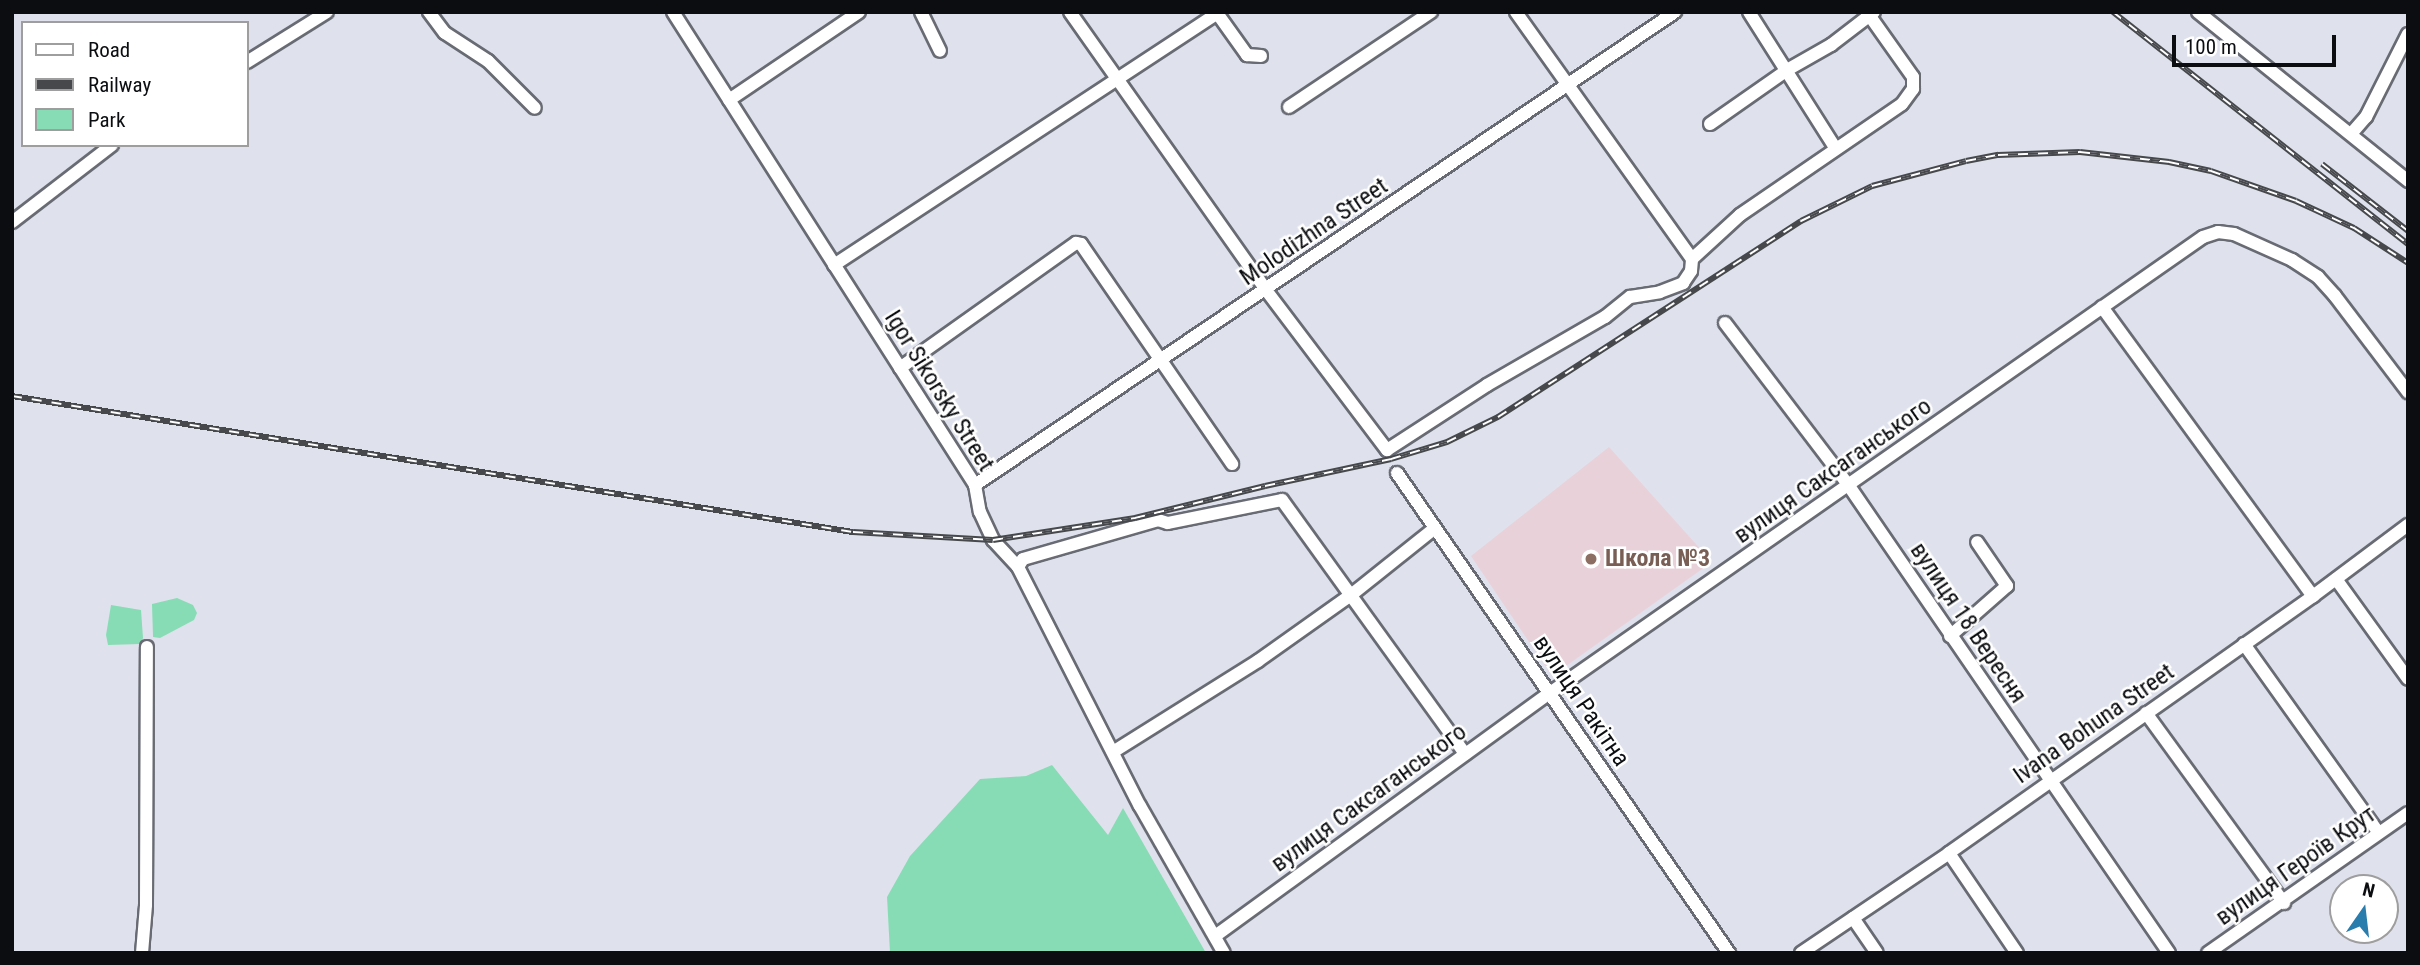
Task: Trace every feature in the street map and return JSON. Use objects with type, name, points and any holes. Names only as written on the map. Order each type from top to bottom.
[{"type":"street","points":[[248,61],[327,12]]},
{"type":"street","points":[[429,12],[445,33],[488,61],[535,108]]},
{"type":"street","name":"Igor Sikorsky Street","points":[[673,12],[975,485],[980,512],[993,540],[1018,566],[1146,817],[1224,953]]},
{"type":"street","points":[[729,100],[859,12]]},
{"type":"street","points":[[921,12],[940,51]]},
{"type":"street","points":[[1070,12],[1266,290],[1387,450],[1487,385],[1605,317],[1630,297],[1660,292],[1683,283],[1691,271],[1692,259],[1567,87],[1517,12]]},
{"type":"street","points":[[1289,107],[1431,12]]},
{"type":"street","name":"Molodizhna Street","points":[[975,485],[1675,12]]},
{"type":"street","points":[[1749,12],[1836,149]]},
{"type":"street","points":[[2198,12],[2408,181]]},
{"type":"street","points":[[835,265],[1218,13],[1246,60],[1261,56]]},
{"type":"street","points":[[1692,259],[1740,215],[1902,104],[1913,89],[1913,77],[1870,13],[1831,45],[1787,70],[1710,124]]},
{"type":"street","points":[[2351,134],[2366,117],[2408,34]]},
{"type":"street","points":[[12,222],[109,147]]},
{"type":"street","name":"вулиця Саксаганського","points":[[1215,936],[1550,693],[2203,237],[2218,232],[2234,234],[2292,260],[2318,277],[2336,296],[2408,392]]},
{"type":"street","points":[[900,368],[1076,243],[1081,244],[1233,464]]},
{"type":"street","points":[[2102,307],[2313,596]]},
{"type":"street","name":"вулиця 18 Вересня","points":[[1725,323],[1849,486],[2169,953]]},
{"type":"street","name":"вулиця Ракітна","points":[[1397,473],[1729,953]]},
{"type":"street","points":[[1018,566],[1023,559],[1158,520],[1168,523],[1282,500],[1465,754]]},
{"type":"street","name":"Ivana Bohuna Street","points":[[1801,953],[1949,853],[2049,779],[2313,596],[2408,525]]},
{"type":"street","points":[[1113,752],[1258,661],[1351,595],[1436,528]]},
{"type":"street","points":[[1950,636],[2007,586],[1977,542]]},
{"type":"street","points":[[2336,579],[2408,679]]},
{"type":"street","points":[[2244,644],[2379,833]]},
{"type":"street","points":[[142,953],[146,905],[148,647]]},
{"type":"street","points":[[2146,713],[2284,903]]},
{"type":"street","name":"вулиця Героїв Крут","points":[[2208,953],[2284,903],[2408,813]]},
{"type":"street","points":[[1949,853],[2017,953]]},
{"type":"street","points":[[1853,918],[1877,953]]},
{"type":"shaded area","name":"Школа №3","points":[[1609,447],[1712,562],[1552,676],[1471,556]]},
{"type":"green space","points":[[177,598],[193,605],[197,613],[194,620],[160,638],[153,637],[152,604]]},
{"type":"green space","points":[[111,605],[141,610],[143,638],[140,644],[108,645],[106,635]]},
{"type":"green space","points":[[1052,765],[1108,835],[1123,808],[1206,953],[890,953],[887,897],[910,856],[980,779],[1026,776]]},
{"type":"railway","points":[[2113,12],[2408,244]]},
{"type":"railway","points":[[12,396],[853,532],[993,540],[1135,518],[1391,459],[1447,442],[1498,417],[1801,221],[1872,186],[1966,161],[1998,155],[2080,152],[2169,162],[2211,171],[2296,201],[2354,228],[2408,263]]},
{"type":"railway","points":[[2322,164],[2408,231]]},
{"type":"place","name":"Школа №3","points":[[1591,559]]}]
